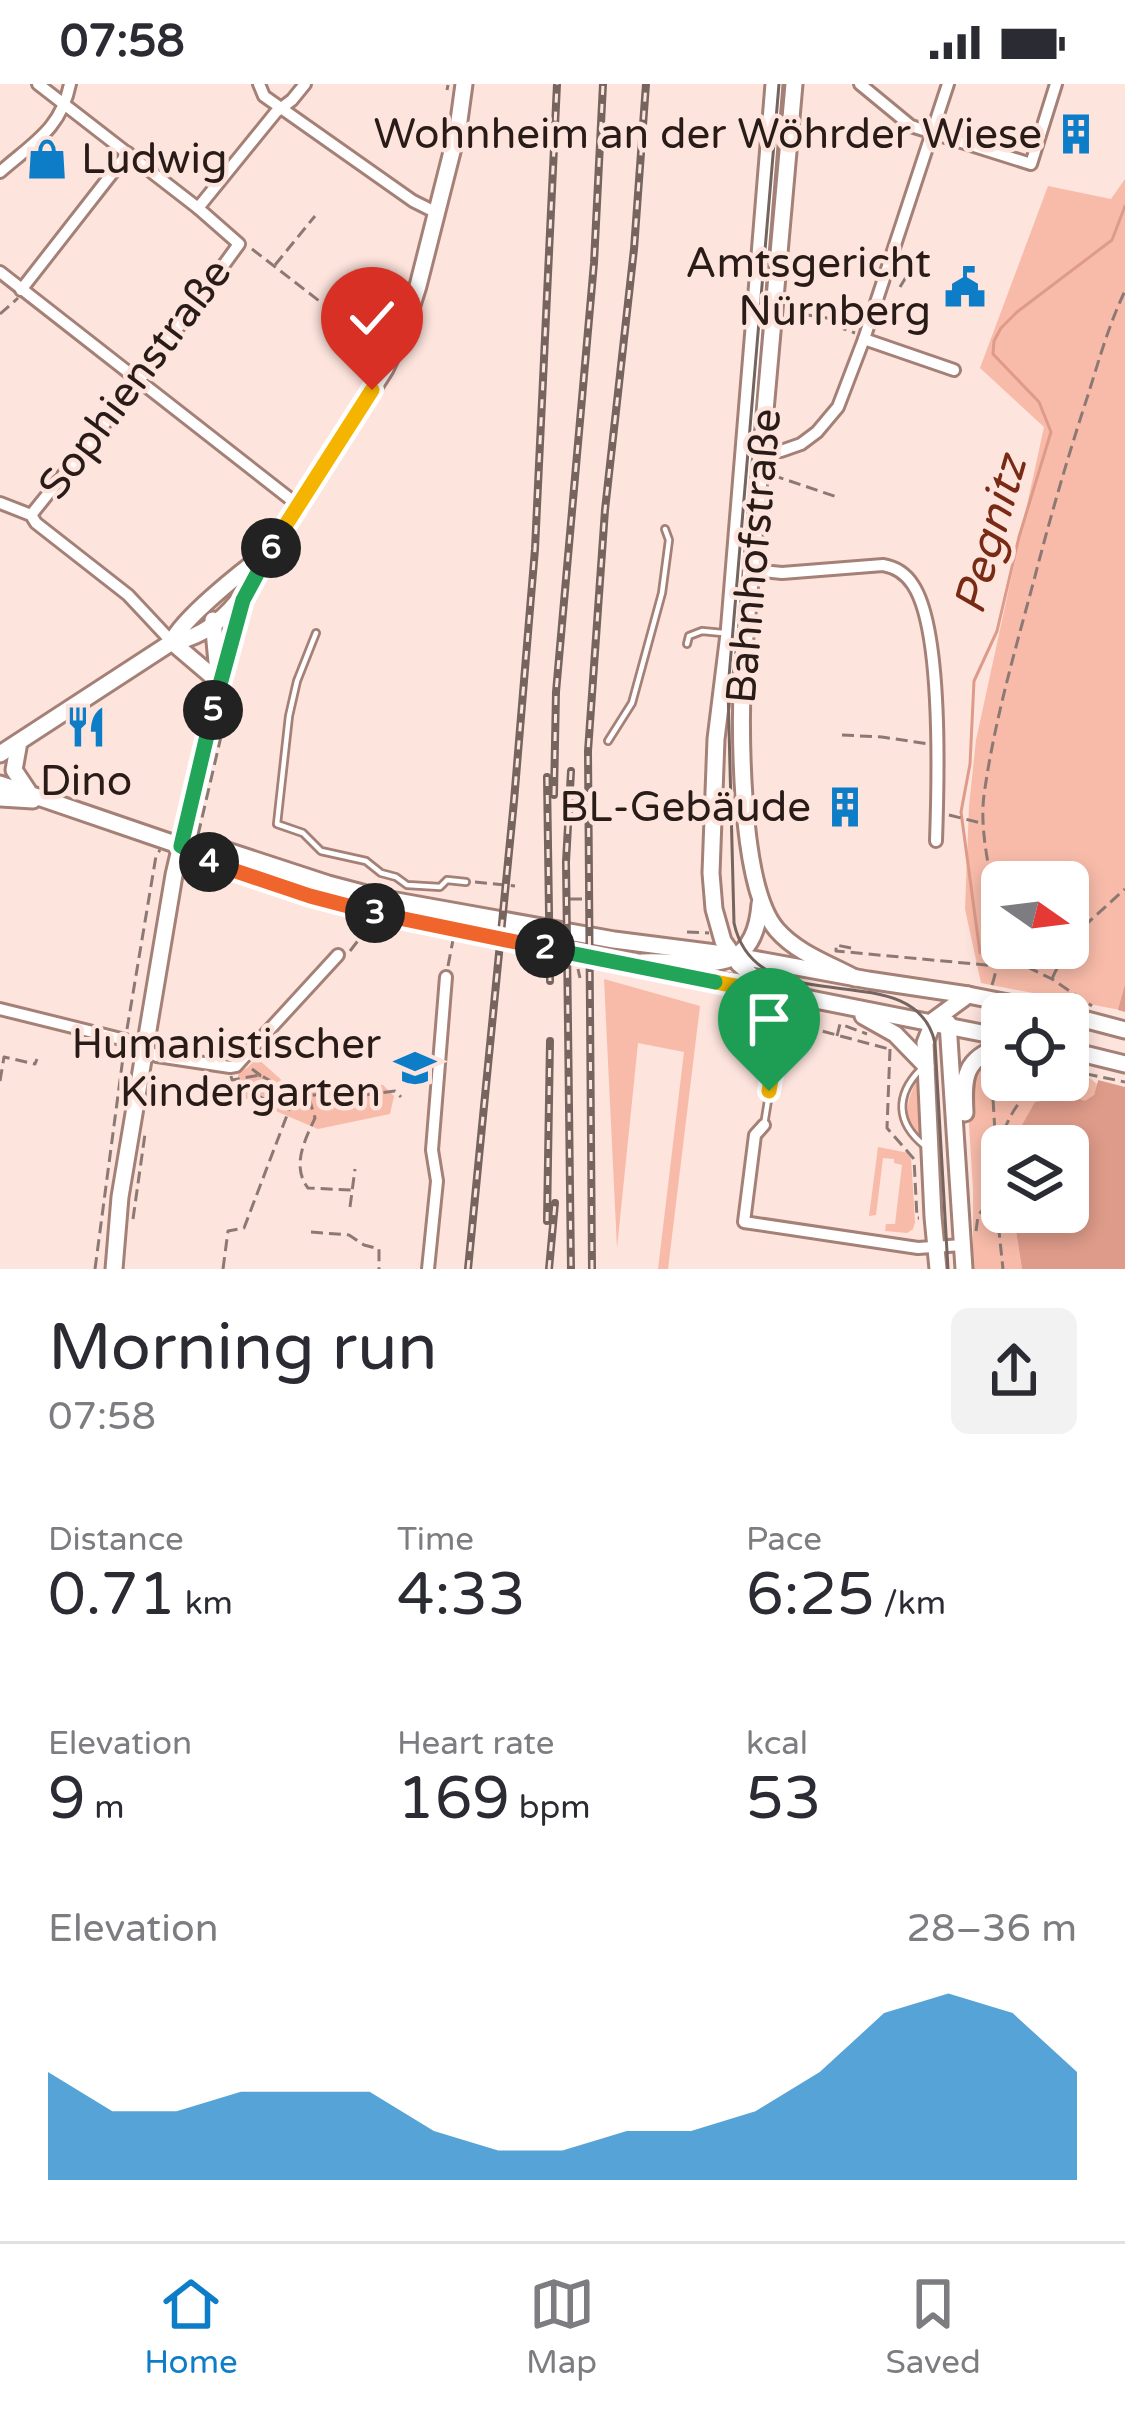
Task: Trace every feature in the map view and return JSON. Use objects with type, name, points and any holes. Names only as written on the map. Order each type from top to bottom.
[{"type":"main road","name":"Bahnhofstraße","points":[[775,84],[718,725],[711,885],[720,932],[734,956],[752,977],[781,994]]},
{"type":"main road","name":"Bahnhofstraße","points":[[794,84],[741,713],[745,798],[753,874],[772,924],[789,943],[856,978]]},
{"type":"main road","points":[[0,754],[172,642],[190,639],[254,583],[268,552],[395,349],[416,296],[458,128],[453,86]]},
{"type":"main road","points":[[172,642],[183,624],[268,552]]},
{"type":"main road","points":[[219,682],[212,624],[227,586]]},
{"type":"main road","points":[[113,1269],[173,844],[245,593]]},
{"type":"main road","points":[[172,642],[219,682]]},
{"type":"main road","points":[[19,742],[14,770],[30,793]]},
{"type":"main road","points":[[0,784],[325,900],[981,1036]]},
{"type":"main road","points":[[714,785],[730,802],[745,798]]},
{"type":"main road","points":[[0,798],[50,801]]},
{"type":"main road","points":[[173,844],[212,846],[385,899],[981,997]]},
{"type":"main road","points":[[620,963],[709,964],[734,956],[754,937],[760,901]]},
{"type":"main road","points":[[924,988],[946,1009]]},
{"type":"main road","points":[[964,1269],[969,1243],[940,1025],[946,1009],[968,994]]},
{"type":"main road","points":[[850,1008],[895,1034],[926,1066]]},
{"type":"main road","points":[[938,1269],[926,1037],[940,1025]]},
{"type":"main road","points":[[957,1163],[966,1129],[964,1085],[969,1068],[981,1054]]},
{"type":"main road","points":[[1089,1055],[1125,1064]]},
{"type":"street","points":[[38,84],[238,244]]},
{"type":"street","points":[[0,172],[57,122],[70,84]]},
{"type":"street","points":[[260,84],[264,96],[280,108],[412,201],[437,213]]},
{"type":"street","points":[[198,208],[305,84]]},
{"type":"street","points":[[860,84],[902,121],[1031,164],[1056,84]]},
{"type":"street","points":[[744,450],[781,451],[801,444],[830,419],[844,394],[859,336],[948,84]]},
{"type":"street","points":[[22,291],[128,153]]},
{"type":"street","name":"Sophienstraße","points":[[31,515],[139,381],[238,244]]},
{"type":"street","points":[[0,272],[298,505]]},
{"type":"street","points":[[859,336],[954,370]]},
{"type":"street","points":[[0,503],[31,515],[128,595],[172,642]]},
{"type":"street","points":[[751,570],[782,573],[883,565],[913,585],[922,604],[934,671],[936,842]]},
{"type":"street","points":[[0,1009],[125,1040],[157,1056],[236,1064],[338,955]]},
{"type":"street","points":[[428,1269],[446,977]]},
{"type":"street","points":[[764,1125],[754,1135],[744,1222],[936,1248],[969,1243]]},
{"type":"lane","points":[[608,741],[632,703],[662,593],[669,540],[665,529]]},
{"type":"lane","points":[[686,644],[698,631],[729,634]]},
{"type":"lane","points":[[316,633],[289,716],[277,824],[303,833],[321,851],[366,861],[407,885],[430,889],[447,880],[466,882]]},
{"type":"lane","points":[[764,1125],[782,1021],[781,994]]},
{"type":"lane","points":[[926,1066],[910,1082],[903,1119],[931,1151]]},
{"type":"path","points":[[274,266],[315,216]]},
{"type":"path","points":[[238,244],[251,248],[371,341],[374,350]]},
{"type":"path","points":[[900,287],[907,272]]},
{"type":"path","points":[[0,314],[22,291]]},
{"type":"path","points":[[987,861],[984,795],[1006,688],[1049,522],[1125,291]]},
{"type":"path","points":[[775,310],[853,323],[844,329],[859,336]]},
{"type":"path","points":[[770,474],[837,496]]},
{"type":"path","points":[[200,829],[224,726]]},
{"type":"path","points":[[842,735],[936,746]]},
{"type":"path","points":[[943,814],[982,823]]},
{"type":"path","points":[[95,1269],[125,1040],[156,856],[173,844]]},
{"type":"path","points":[[466,882],[515,886]]},
{"type":"path","points":[[1089,922],[1125,889]]},
{"type":"path","points":[[570,899],[583,901]]},
{"type":"path","points":[[338,955],[350,952],[371,924]]},
{"type":"path","points":[[687,932],[720,932]]},
{"type":"path","points":[[446,977],[453,939]]},
{"type":"path","points":[[851,947],[836,945],[836,951],[981,964]]},
{"type":"path","points":[[992,985],[998,969]]},
{"type":"path","points":[[1032,969],[1096,1008],[1117,1028]]},
{"type":"path","points":[[1052,979],[1056,969]]},
{"type":"path","points":[[782,1021],[894,1050]]},
{"type":"path","points":[[837,1036],[839,1024],[894,1050]]},
{"type":"path","points":[[894,1050],[887,1128],[914,1159],[917,1218],[933,1217]]},
{"type":"path","points":[[0,1081],[4,1053],[35,1064],[37,1059]]},
{"type":"path","points":[[260,1075],[232,1080],[236,1064],[260,1075],[296,1094],[361,1097],[395,1091],[401,1097]]},
{"type":"path","points":[[1089,1073],[1125,1082]]},
{"type":"path","points":[[1091,1082],[1094,1074]]},
{"type":"path","points":[[260,1075],[253,1094],[289,1110]]},
{"type":"path","points":[[223,1269],[228,1231],[244,1228],[296,1094]]},
{"type":"path","points":[[309,1096],[315,1118],[301,1151],[300,1178],[308,1188],[351,1190]]},
{"type":"path","points":[[350,1207],[355,1169]]},
{"type":"path","points":[[969,1243],[981,1212]]},
{"type":"path","points":[[310,1232],[349,1233],[364,1246],[380,1249],[379,1269]]},
{"type":"path","points":[[999,1233],[1003,1269]]},
{"type":"shaded area","points":[[1125,179],[1125,1011],[1089,1004],[1089,993],[1032,993],[981,983],[965,909],[976,740],[1044,427],[980,368],[1048,186],[1111,199]]},
{"type":"shaded area","points":[[604,979],[700,1006],[668,1269],[658,1269],[684,1052],[638,1043],[617,1248]]},
{"type":"shaded area","points":[[1125,985],[1125,1269],[1022,1269],[1016,1233],[1089,1233],[1089,1125],[1022,1125],[1035,1102],[1089,1101]]},
{"type":"shaded area","points":[[257,1058],[287,1085],[383,1085],[394,1096],[390,1114],[318,1129],[238,1095],[238,1072]]},
{"type":"shaded area","points":[[981,1063],[981,1101],[1088,1101],[1022,1125],[981,1125],[981,1233],[1016,1233],[1022,1269],[973,1269],[967,1094]]},
{"type":"shaded area","points":[[1089,1077],[1097,1084],[1089,1100]]},
{"type":"shaded area","points":[[916,1080],[921,1100],[921,1138],[906,1118]]},
{"type":"shaded area","points":[[878,1147],[911,1157],[915,1222],[907,1233],[885,1231],[886,1224],[895,1224],[902,1165],[894,1159],[883,1158],[876,1215],[869,1216]]},
{"type":"pier","points":[[1115,1009],[1125,1012],[1125,1087],[1094,1079]]},
{"type":"waterway","name":"Pegnitz","points":[[980,953],[961,812],[970,764],[974,681],[997,631],[1051,432],[1039,402],[993,354],[994,341],[1017,312],[1112,240],[1125,206]]},
{"type":"tram line","points":[[779,84],[728,689],[734,923],[748,955],[772,973],[898,1000],[922,1016],[935,1043],[948,1269]]},
{"type":"railway","points":[[468,1269],[535,549],[557,84]]},
{"type":"railway","points":[[554,795],[556,692],[594,263],[603,84]]},
{"type":"railway","points":[[592,1269],[588,751],[605,510],[634,249],[646,84]]},
{"type":"railway","points":[[571,771],[566,862],[571,1269]]},
{"type":"railway","points":[[547,777],[550,981]]},
{"type":"railway","points":[[547,1221],[550,1041]]},
{"type":"railway","points":[[549,1269],[555,1203]]},
{"type":"place","name":"Wohnheim an der Wöhrder Wiese","points":[[1076,134]]},
{"type":"place","name":"Ludwig","points":[[47,159]]},
{"type":"place","name":"Amtsgericht Nürnberg","points":[[965,287]]},
{"type":"place","name":"Dino","points":[[86,727]]},
{"type":"place","name":"BL-Gebäude","points":[[845,807]]},
{"type":"place","name":"Humanistischer Kindergarten","points":[[415,1068]]},
{"type":"route","points":[[372,390],[245,593],[181,846],[227,868],[357,909],[789,996],[769,1091]]}]
